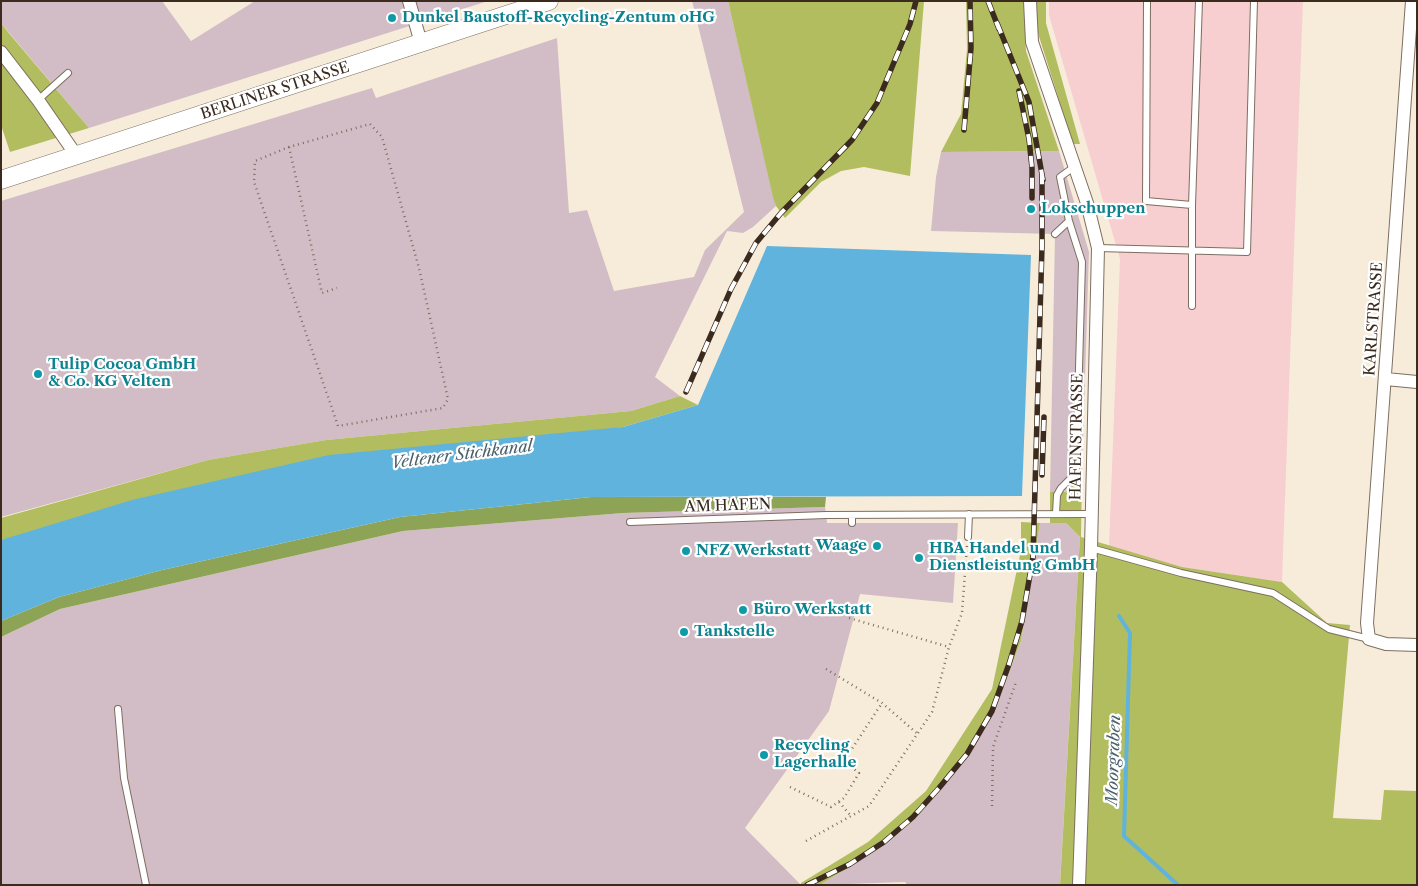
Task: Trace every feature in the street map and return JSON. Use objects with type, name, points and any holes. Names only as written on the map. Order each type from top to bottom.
[{"type":"main road","name":"BERLINER STRASSE","points":[[1,180],[549,1]]},
{"type":"street","points":[[409,1],[421,44]]},
{"type":"street","name":"HAFENSTRASSE","points":[[1030,1],[1032,42],[1087,204],[1098,248],[1091,548],[1079,885]]},
{"type":"street","name":"KARLSTRASSE","points":[[1369,639],[1367,623],[1411,99],[1412,1]]},
{"type":"street","points":[[1,52],[38,100],[76,155]]},
{"type":"street","points":[[1386,379],[1417,382]]},
{"type":"street","points":[[1369,639],[1386,644],[1417,645]]},
{"type":"lane","points":[[1148,1],[1146,201],[1192,205]]},
{"type":"lane","points":[[1192,306],[1192,205],[1198,1]]},
{"type":"lane","points":[[1098,248],[1247,252],[1254,1]]},
{"type":"lane","points":[[38,100],[68,73]]},
{"type":"lane","points":[[1074,167],[1060,177],[1069,221],[1082,262],[1076,473],[1061,488],[1057,495],[1053,514],[1092,514]]},
{"type":"lane","points":[[1055,234],[1069,221]]},
{"type":"lane","points":[[968,537],[970,514]]},
{"type":"lane","name":"AM HAFEN","points":[[630,522],[826,515],[1053,514]]},
{"type":"lane","points":[[852,515],[852,522]]},
{"type":"lane","points":[[1091,548],[1181,573],[1273,593],[1329,629],[1369,639]]},
{"type":"lane","points":[[118,709],[124,778],[146,885]]},
{"type":"path","points":[[370,124],[382,137],[419,268],[448,399],[444,408],[338,426],[254,182],[255,161],[289,147],[370,124]]},
{"type":"path","points":[[289,147],[322,293],[337,288]]},
{"type":"path","points":[[806,841],[869,806],[919,735],[932,712],[949,647],[962,613],[968,537]]},
{"type":"path","points":[[849,618],[949,647]]},
{"type":"path","points":[[826,669],[882,703],[919,735]]},
{"type":"path","points":[[992,806],[993,748],[1016,682]]},
{"type":"path","points":[[790,787],[831,807],[844,798],[859,773],[844,760],[882,703]]},
{"type":"path","points":[[839,802],[851,816]]},
{"type":"shaded area","points":[[1,1],[162,1],[191,41],[255,1],[488,1],[89,128],[1,23]]},
{"type":"shaded area","points":[[692,1],[728,1],[776,206],[753,227],[743,233],[727,231],[655,377],[680,396],[631,411],[326,440],[208,460],[1,517],[1,201],[372,88],[376,98],[557,38],[569,213],[587,210],[614,291],[694,277],[705,250],[744,212]]},
{"type":"shaded area","points":[[1049,1],[1303,1],[1282,582],[1182,567],[1109,546],[1120,259],[1049,15]]},
{"type":"shaded area","points":[[1059,151],[1089,252],[1082,475],[1064,492],[1050,492],[1055,234],[931,231],[936,177],[941,152]]},
{"type":"shaded area","points":[[825,507],[827,523],[958,523],[953,603],[860,594],[829,711],[745,828],[801,885],[1,885],[1,637],[60,609],[403,531],[623,513]]},
{"type":"shaded area","points":[[1040,523],[1066,523],[1080,537],[1060,884],[907,885],[905,882],[820,885],[884,845],[915,819],[968,753],[995,709],[1021,641]]},
{"type":"green space","points":[[728,1],[924,1],[910,176],[864,167],[841,171],[821,182],[785,218],[776,206],[773,197]]},
{"type":"green space","points":[[966,1],[1024,1],[1026,51],[1059,151],[941,152],[961,114],[967,49]]},
{"type":"green space","points":[[1036,1],[1046,1],[1046,23],[1080,144],[1073,144],[1036,27]]},
{"type":"green space","points":[[1,23],[89,128],[10,152],[1,125]]},
{"type":"green space","points":[[680,396],[698,405],[623,427],[1,540],[1,518],[208,460],[326,440],[631,411]]},
{"type":"green space","points":[[1082,475],[1081,537],[1182,567],[1282,582],[1327,623],[1350,625],[1333,818],[1381,820],[1384,790],[1417,791],[1417,885],[1060,885],[1080,537],[1066,523],[1050,523],[1050,492],[1065,492]]},
{"type":"green space","points":[[591,497],[826,497],[825,507],[623,513],[403,531],[60,609],[1,637],[1,621],[59,597],[162,570],[400,517]]},
{"type":"green space","points":[[1021,522],[1040,523],[1021,641],[995,709],[968,753],[915,819],[884,845],[820,885],[801,885],[801,883],[868,842],[926,791],[992,689],[1021,550]]},
{"type":"water","name":"Veltener Stichkanal","points":[[767,246],[1031,255],[1022,496],[591,497],[400,517],[162,570],[59,597],[1,621],[1,540],[132,500],[329,455],[623,427],[698,405]]},
{"type":"waterway","name":"Moorgraben","points":[[1119,616],[1130,633],[1124,836],[1178,885]]},
{"type":"railway","points":[[686,392],[731,289],[756,243],[781,213],[852,140],[877,103],[910,24],[916,1]]},
{"type":"railway","points":[[964,130],[971,48],[970,1]]},
{"type":"railway","points":[[988,1],[999,29]]},
{"type":"railway","points":[[997,23],[1029,102],[1043,180]]},
{"type":"railway","points":[[1019,91],[1029,139],[1032,168],[1032,198]]},
{"type":"railway","points":[[807,885],[850,864],[884,842],[913,817],[967,754],[992,711],[1009,664],[1022,621],[1033,557],[1042,246],[1042,175]]},
{"type":"railway","points":[[1042,475],[1044,417]]},
{"type":"place","name":"Dunkel Baustoff-Recycling-Zentum oHG","points":[[392,18]]},
{"type":"place","name":"Lokschuppen","points":[[1031,209]]},
{"type":"place","name":"Tulip Cocoa GmbH & Co. KG Velten","points":[[38,374]]},
{"type":"place","name":"Waage","points":[[877,546]]},
{"type":"place","name":"NFZ Werkstatt","points":[[686,551]]},
{"type":"place","name":"HBA Handel und Dienstleistung GmbH","points":[[919,558]]},
{"type":"place","name":"Büro Werkstatt","points":[[743,610]]},
{"type":"place","name":"Tankstelle","points":[[684,632]]},
{"type":"place","name":"Recycling Lagerhalle","points":[[764,755]]}]
